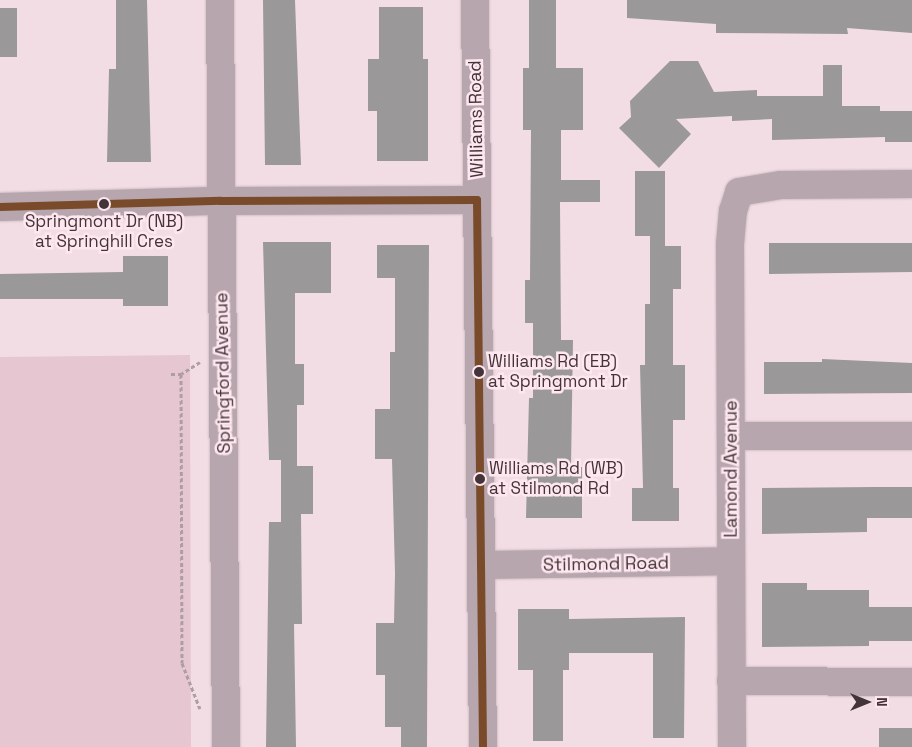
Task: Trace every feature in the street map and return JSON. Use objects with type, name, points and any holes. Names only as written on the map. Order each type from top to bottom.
[{"type":"street","name":"Springford Avenue","points":[[220,0],[226,747]]},
{"type":"street","name":"Williams Road","points":[[475,0],[483,747]]},
{"type":"street","name":"Lamond Avenue","points":[[732,747],[730,244],[733,211],[739,192],[781,185],[912,184]]},
{"type":"street","points":[[0,207],[221,201],[477,200]]},
{"type":"street","points":[[732,436],[912,436]]},
{"type":"street","name":"Stilmond Road","points":[[482,565],[730,561]]},
{"type":"street","points":[[731,681],[912,682]]},
{"type":"path","points":[[171,374],[181,374],[223,348]]},
{"type":"path","points":[[181,374],[182,663],[184,675],[198,699],[200,718]]},
{"type":"shaded area","points":[[190,355],[191,747],[0,747],[0,357]]},
{"type":"building","points":[[116,0],[147,0],[151,162],[107,162],[109,69],[116,69]]},
{"type":"building","points":[[263,0],[295,0],[301,165],[265,165]]},
{"type":"building","points":[[529,0],[556,0],[556,68],[583,68],[583,130],[561,130],[561,180],[600,180],[600,202],[560,202],[561,340],[573,340],[571,467],[582,467],[582,518],[526,518],[529,398],[533,398],[533,323],[525,323],[525,280],[530,280],[531,130],[523,130],[523,68],[529,68]]},
{"type":"building","points":[[627,0],[912,0],[912,33],[847,28],[848,34],[716,33],[716,24],[627,18]]},
{"type":"building","points":[[379,7],[423,7],[423,59],[428,59],[428,161],[377,161],[377,111],[368,111],[368,59],[379,59]]},
{"type":"building","points":[[0,8],[17,8],[17,57],[0,57]]},
{"type":"building","points":[[670,61],[698,61],[714,92],[757,90],[757,96],[823,96],[823,65],[842,65],[842,106],[880,106],[880,111],[912,111],[912,142],[885,142],[885,137],[772,140],[772,119],[732,121],[732,116],[676,119],[691,134],[659,168],[619,128],[631,117],[630,101]]},
{"type":"building","points":[[635,171],[665,171],[665,246],[681,246],[681,289],[673,289],[673,365],[685,365],[685,420],[673,420],[673,488],[679,488],[679,521],[632,521],[632,488],[643,488],[640,365],[645,365],[645,304],[650,304],[650,236],[635,236]]},
{"type":"building","points":[[263,242],[331,242],[331,293],[295,293],[295,364],[304,364],[304,405],[297,405],[297,466],[313,466],[313,514],[301,514],[302,624],[294,624],[296,747],[266,747],[269,522],[281,522],[281,460],[269,460]]},
{"type":"building","points":[[769,243],[912,243],[912,272],[769,274]]},
{"type":"building","points":[[377,245],[429,245],[427,747],[401,747],[401,727],[385,727],[385,675],[376,675],[376,623],[394,623],[395,573],[392,459],[375,459],[375,409],[390,409],[390,352],[395,352],[395,278],[377,278]]},
{"type":"building","points":[[123,256],[168,256],[168,306],[123,306],[123,299],[0,299],[0,274],[123,272]]},
{"type":"building","points":[[822,359],[912,363],[912,393],[764,394],[764,362],[822,362]]},
{"type":"building","points":[[912,487],[912,518],[867,518],[867,532],[762,534],[762,488]]},
{"type":"building","points":[[762,583],[807,583],[807,590],[869,590],[869,607],[912,607],[912,641],[869,641],[869,646],[762,647]]},
{"type":"building","points":[[518,609],[569,609],[569,619],[685,617],[684,738],[653,738],[653,653],[569,653],[569,670],[563,670],[563,741],[533,741],[533,670],[518,670]]},
{"type":"building","points":[[879,728],[912,728],[912,747],[879,747]]},
{"type":"transit line","points":[[477,200],[483,747]]},
{"type":"transit line","points":[[0,207],[221,201],[477,200]]},
{"type":"place","name":"Springmont Dr (NB) at Springhill Cres","points":[[104,204]]},
{"type":"place","name":"Williams Rd (EB) at Springmont Dr","points":[[479,372]]},
{"type":"place","name":"Williams Rd (WB) at Stilmond Rd","points":[[480,479]]}]
